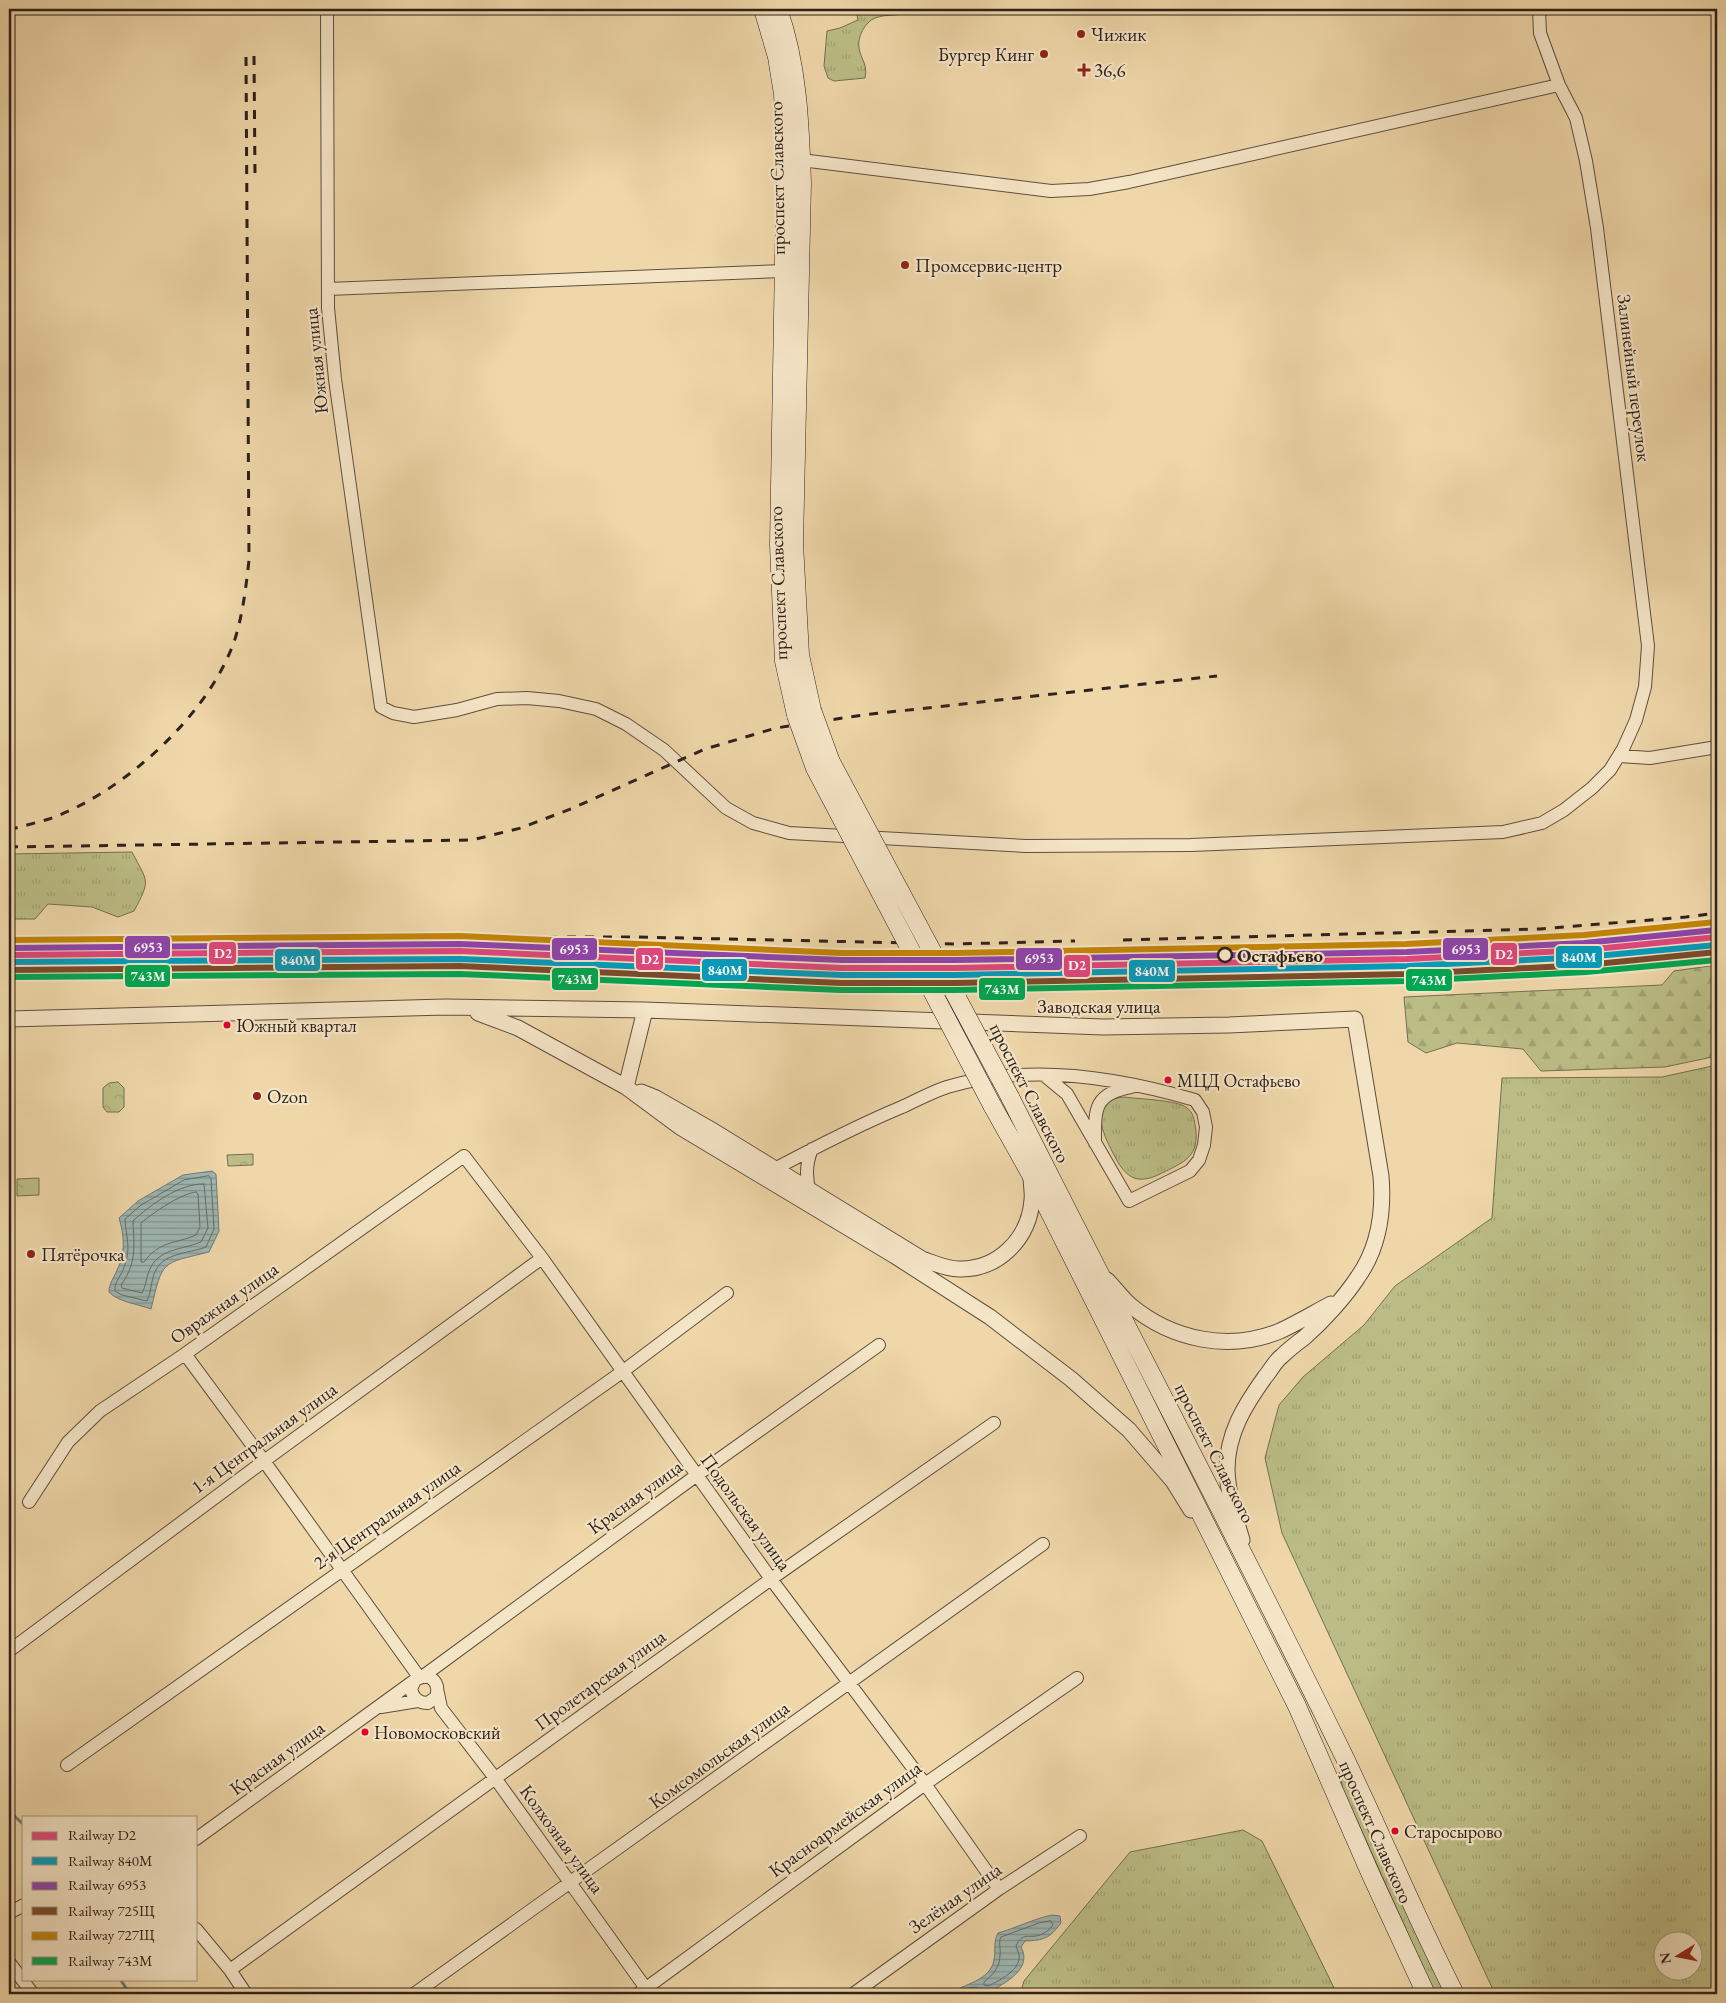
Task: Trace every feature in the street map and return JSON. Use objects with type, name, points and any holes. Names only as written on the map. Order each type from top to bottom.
[{"type":"main road","name":"проспект Славского","points":[[763,9],[777,57],[783,94],[786,146],[779,545],[784,661],[804,713],[1010,1097],[1251,1568],[1388,1848],[1435,1955],[1455,1994]]},
{"type":"main road","name":"проспект Славского","points":[[778,9],[790,51],[796,91],[801,160],[794,543],[804,713],[815,768],[992,1105],[1030,1173],[1297,1706],[1371,1875],[1426,1994]]},
{"type":"street","name":"Южная улица","points":[[327,9],[328,290],[335,379],[381,707]]},
{"type":"street","name":"Залинейный переулок","points":[[381,707],[393,713],[414,717],[456,710],[497,699],[527,698],[559,701],[596,709],[626,724],[664,750],[726,808],[753,823],[789,833],[1035,846],[1191,845],[1503,832],[1542,823],[1564,810],[1592,788],[1610,770],[1619,756],[1636,720],[1645,687],[1648,646],[1597,228],[1586,161],[1576,118],[1559,85],[1540,33],[1540,9]]},
{"type":"street","points":[[801,160],[1051,191],[1089,189],[1139,180],[1559,85]]},
{"type":"street","points":[[328,290],[784,271]]},
{"type":"street","points":[[1619,756],[1650,758],[1717,747]]},
{"type":"street","points":[[445,1007],[473,1012],[503,1022],[626,1087],[680,1127],[767,1173],[810,1192],[922,1259],[947,1267],[967,1269],[979,1266],[1001,1258],[1017,1243],[1029,1217],[1032,1200],[1030,1173]]},
{"type":"street","name":"Заводская улица","points":[[9,1019],[445,1007],[645,1010],[1036,1026],[1229,1026],[1355,1019],[1381,1176],[1382,1213],[1377,1238],[1371,1253],[1359,1276],[1341,1299]]},
{"type":"street","points":[[626,1087],[645,1010]]},
{"type":"street","points":[[767,1173],[886,1113],[946,1088],[1006,1076],[1044,1075],[1102,1080],[1167,1092],[1195,1100],[1203,1112],[1206,1127],[1200,1160],[1190,1171],[1128,1201],[1067,1094],[1044,1075]]},
{"type":"street","points":[[1095,1143],[1096,1109],[1101,1100],[1112,1092],[1136,1086]]},
{"type":"street","points":[[810,1192],[806,1166],[812,1149]]},
{"type":"street","name":"Подольская улица","points":[[464,1156],[542,1258],[622,1372],[772,1579],[925,1784],[999,1889]]},
{"type":"street","name":"Овражная улица","points":[[29,1502],[60,1453],[85,1424],[107,1406],[185,1354],[464,1156]]},
{"type":"street","points":[[767,1173],[990,1317],[1071,1379],[1129,1430],[1173,1481],[1232,1576]]},
{"type":"street","name":"1-я Центральная улица","points":[[9,1651],[264,1461],[542,1258]]},
{"type":"street","points":[[1096,1268],[1130,1304],[1154,1322],[1174,1332],[1194,1338],[1220,1342],[1252,1339],[1280,1331],[1341,1299]]},
{"type":"street","name":"2-я Центральная улица","points":[[67,1764],[622,1372],[727,1293]]},
{"type":"street","points":[[1251,1568],[1230,1499],[1227,1468],[1232,1436],[1242,1410],[1280,1357],[1307,1335],[1341,1299]]},
{"type":"street","name":"Красная улица","points":[[198,1838],[422,1678],[697,1475],[880,1346]]},
{"type":"street","points":[[185,1354],[422,1678],[412,1684],[412,1694],[423,1702],[441,1708]]},
{"type":"street","name":"Пролетарская улица","points":[[230,1970],[772,1579],[994,1423]]},
{"type":"street","name":"Комсомольская улица","points":[[414,1994],[850,1684],[1043,1544]]},
{"type":"street","name":"Колхозная улица","points":[[422,1678],[438,1688],[441,1708],[495,1778],[645,1992]]},
{"type":"street","name":"Красноармейская улица","points":[[645,1992],[925,1784],[1077,1678]]},
{"type":"street","points":[[423,1702],[436,1697],[438,1692]]},
{"type":"street","name":"Красная улица","points":[[380,1707],[423,1702]]},
{"type":"street","name":"Зелёная улица","points":[[853,1994],[999,1889],[1080,1836]]},
{"type":"street","points":[[9,1913],[22,1906]]},
{"type":"street","points":[[198,1931],[230,1970],[246,1994]]},
{"type":"street","points":[[9,1962],[22,1979]]},
{"type":"street","points":[[22,1980],[33,1994]]},
{"type":"green space","points":[[912,9],[904,14],[875,18],[865,26],[859,44],[866,69],[865,78],[834,81],[828,78],[824,66],[827,31],[840,28],[858,20],[856,10]]},
{"type":"green space","points":[[132,852],[145,881],[143,893],[134,911],[118,917],[92,907],[48,904],[35,919],[9,919],[9,854]]},
{"type":"green space","points":[[1717,965],[1717,1056],[1665,1067],[1541,1071],[1523,1049],[1457,1043],[1426,1053],[1408,1042],[1404,997],[1662,985],[1674,971]]},
{"type":"green space","points":[[1717,1065],[1717,1994],[1495,1994],[1282,1533],[1265,1458],[1279,1405],[1303,1377],[1364,1325],[1395,1286],[1492,1218],[1502,1078],[1662,1077]]},
{"type":"green space","points":[[118,1082],[124,1088],[124,1107],[119,1112],[107,1112],[103,1107],[103,1088],[109,1083]]},
{"type":"green space","points":[[1124,1097],[1172,1102],[1189,1110],[1194,1119],[1196,1136],[1193,1151],[1189,1157],[1176,1166],[1150,1178],[1137,1179],[1126,1173],[1117,1161],[1107,1141],[1101,1116],[1102,1109],[1106,1103]]},
{"type":"green space","points":[[253,1154],[253,1165],[228,1166],[227,1155]]},
{"type":"green space","points":[[39,1178],[39,1195],[17,1196],[17,1179]]},
{"type":"green space","points":[[1339,1772],[1344,1775],[1448,1994],[1435,1994],[1343,1789]]},
{"type":"green space","points":[[1243,1830],[1262,1841],[1337,1994],[1020,1994],[1024,1981],[1130,1852]]},
{"type":"water","points":[[212,1171],[216,1174],[219,1231],[209,1252],[181,1259],[167,1266],[158,1281],[151,1309],[123,1300],[109,1292],[123,1251],[123,1237],[119,1218],[138,1201],[183,1175]]},
{"type":"water","points":[[1052,1915],[1060,1916],[1061,1923],[1046,1938],[1025,1941],[1021,1947],[1024,1955],[1023,1962],[1020,1969],[1009,1980],[989,1992],[975,1987],[968,1988],[961,1994],[948,1994],[976,1981],[992,1967],[998,1933]]},
{"type":"waterway","points":[[9,1811],[22,1823]]},
{"type":"waterway","points":[[121,1980],[130,1994]]},
{"type":"railway","points":[[9,830],[49,819],[77,807],[106,790],[134,770],[185,722],[206,695],[223,667],[235,639],[242,610],[249,560],[246,56]]},
{"type":"railway","points":[[254,56],[255,176]]},
{"type":"railway","points":[[9,847],[472,840],[521,828],[573,808],[705,749],[776,728],[863,715],[1217,676]]},
{"type":"railway","points":[[1123,940],[1540,929],[1717,913]]},
{"type":"railway","points":[[9,942],[399,937],[636,937],[955,944],[1075,941]]},
{"type":"rail line","name":"727Щ","points":[[9,940],[460,936],[842,953],[955,953],[1406,944],[1584,935],[1716,922]]},
{"type":"rail line","name":"6953","points":[[9,948],[460,944],[842,960],[955,960],[1407,952],[1584,943],[1716,930]]},
{"type":"rail line","name":"D2","points":[[9,955],[460,951],[842,968],[955,968],[1407,959],[1585,950],[1717,937]]},
{"type":"rail line","name":"840М","points":[[9,962],[460,959],[842,975],[955,975],[1407,966],[1585,957],[1717,945]]},
{"type":"rail line","name":"725Щ","points":[[9,970],[460,966],[841,983],[955,983],[1408,974],[1586,965],[1717,952]]},
{"type":"rail line","name":"743М","points":[[9,977],[460,974],[841,990],[955,990],[1408,981],[1586,972],[1717,960]]},
{"type":"place","name":"Чижик","points":[[1081,34]]},
{"type":"place","name":"Бургер Кинг","points":[[1044,54]]},
{"type":"place","name":"36,6","points":[[1084,70]]},
{"type":"place","name":"Промсервис-центр","points":[[905,265]]},
{"type":"place","name":"Остафьево","points":[[1225,955]]},
{"type":"place","name":"Южный квартал","points":[[227,1025]]},
{"type":"place","name":"МЦД Остафьево","points":[[1168,1080]]},
{"type":"place","name":"Ozon","points":[[257,1096]]},
{"type":"place","name":"Пятёрочка","points":[[31,1254]]},
{"type":"place","name":"Новомосковский","points":[[365,1732]]},
{"type":"place","name":"Старосырово","points":[[1395,1831]]}]
